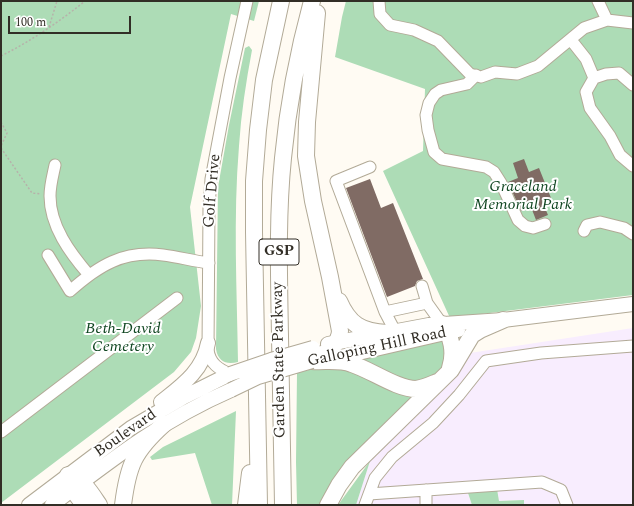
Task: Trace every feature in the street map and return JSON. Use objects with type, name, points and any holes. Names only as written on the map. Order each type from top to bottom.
[{"type":"highway","name":"Garden State Parkway","points":[[259,505],[254,232],[256,147],[264,80],[281,1]]},
{"type":"highway","name":"Garden State Parkway","points":[[283,505],[279,276],[281,186],[284,141],[292,92],[298,59],[312,1]]},
{"type":"highway","points":[[312,355],[332,348],[337,342],[339,335],[339,327],[330,277],[313,201],[306,156],[307,122],[318,1]]},
{"type":"highway","points":[[330,277],[341,305],[353,322],[366,330],[391,332]]},
{"type":"highway","points":[[328,505],[339,485],[352,467],[444,378],[455,364],[472,335],[503,320]]},
{"type":"highway","points":[[312,355],[340,362],[352,363],[402,386],[421,388],[444,378],[450,367],[452,358],[451,342],[445,328]]},
{"type":"highway","points":[[246,505],[257,418]]},
{"type":"highway","points":[[123,505],[127,477],[133,460],[142,446],[164,424]]},
{"type":"highway","points":[[74,482],[84,505]]},
{"type":"highway","points":[[74,482],[99,505]]},
{"type":"main road","name":"Galloping Hill Road","points":[[337,342],[391,332],[445,328],[633,304]]},
{"type":"main road","name":"Galloping Hill Road","points":[[230,374],[271,360],[312,355],[331,359],[445,328]]},
{"type":"main road","points":[[118,437],[192,376],[202,361],[208,343]]},
{"type":"main road","name":"Galloping Hill Road","points":[[231,390],[245,385],[258,377],[312,355]]},
{"type":"main road","points":[[230,374],[246,378],[258,377]]},
{"type":"main road","name":"Boulevard","points":[[52,505],[118,437],[170,404],[230,374]]},
{"type":"main road","name":"Boulevard","points":[[29,505],[74,482],[164,424],[231,390]]},
{"type":"street","name":"Golf Drive","points":[[230,374],[212,362],[209,355],[210,192],[232,70],[248,1]]},
{"type":"street","points":[[379,1],[380,14],[390,25],[414,30],[438,41],[470,74],[481,77],[495,72],[517,74],[538,66],[584,28],[607,20],[633,23]]},
{"type":"street","points":[[598,1],[607,20]]},
{"type":"street","points":[[571,40],[586,59],[594,78]]},
{"type":"street","points":[[633,85],[619,73],[606,74],[594,78],[586,92],[590,108],[610,136],[620,155],[633,166]]},
{"type":"street","points":[[476,76],[467,84],[441,90],[435,94],[429,103],[426,115],[428,130],[434,152],[442,159],[486,167],[494,172],[518,220],[525,226],[533,228],[545,224]]},
{"type":"street","points":[[55,165],[50,195],[52,213],[64,242],[89,275]]},
{"type":"street","points":[[370,167],[336,181],[385,312],[391,332]]},
{"type":"street","points":[[584,231],[586,225],[600,222],[624,228],[633,234]]},
{"type":"street","points":[[48,255],[70,291],[89,275],[106,264],[117,259],[141,254],[162,255],[209,263]]},
{"type":"street","points":[[422,286],[427,303],[445,328]]},
{"type":"street","points":[[1,432],[177,298]]},
{"type":"street","points":[[385,312],[427,303]]},
{"type":"street","points":[[365,505],[375,478],[392,457],[433,423],[459,395],[486,361],[541,353],[633,346]]},
{"type":"street","points":[[369,494],[542,482],[560,490],[568,505]]},
{"type":"street","points":[[426,490],[426,505]]},
{"type":"path","points":[[49,27],[57,1]]},
{"type":"path","points":[[1,56],[23,45],[85,1]]},
{"type":"path","points":[[1,122],[7,133],[1,147],[32,193],[50,195]]},
{"type":"shaded area","points":[[633,328],[633,505],[524,505],[523,500],[499,501],[497,489],[467,491],[472,505],[356,505],[370,461],[470,353]]},
{"type":"green space","name":"Beth-David Cemetery","points":[[1,1],[259,1],[254,21],[231,14],[190,207],[201,306],[196,338],[191,352],[174,372],[1,503]]},
{"type":"green space","name":"Graceland Memorial Park","points":[[346,1],[633,1],[633,295],[450,318],[383,171],[423,151],[425,89],[335,57]]},
{"type":"green space","points":[[249,46],[252,50],[241,122],[236,200],[238,362],[227,363],[221,360],[216,349],[218,187],[245,48]]},
{"type":"green space","points":[[443,340],[445,354],[444,363],[440,372],[429,381],[420,385],[361,362],[363,358]]},
{"type":"green space","points":[[328,365],[346,366],[416,396],[323,505],[297,505],[297,373]]},
{"type":"green space","points":[[236,411],[232,505],[212,505],[195,453],[152,460],[150,457],[163,447]]},
{"type":"green space","points":[[370,461],[356,505],[338,505]]},
{"type":"green space","points":[[497,489],[499,501],[524,500],[524,505],[472,505],[467,490]]},
{"type":"building","points":[[524,159],[529,172],[539,168],[551,198],[542,201],[548,215],[536,220],[531,207],[521,211],[508,182],[518,178],[513,163]]},
{"type":"building","points":[[370,179],[381,208],[393,203],[423,279],[417,281],[415,286],[387,297],[346,188]]}]
